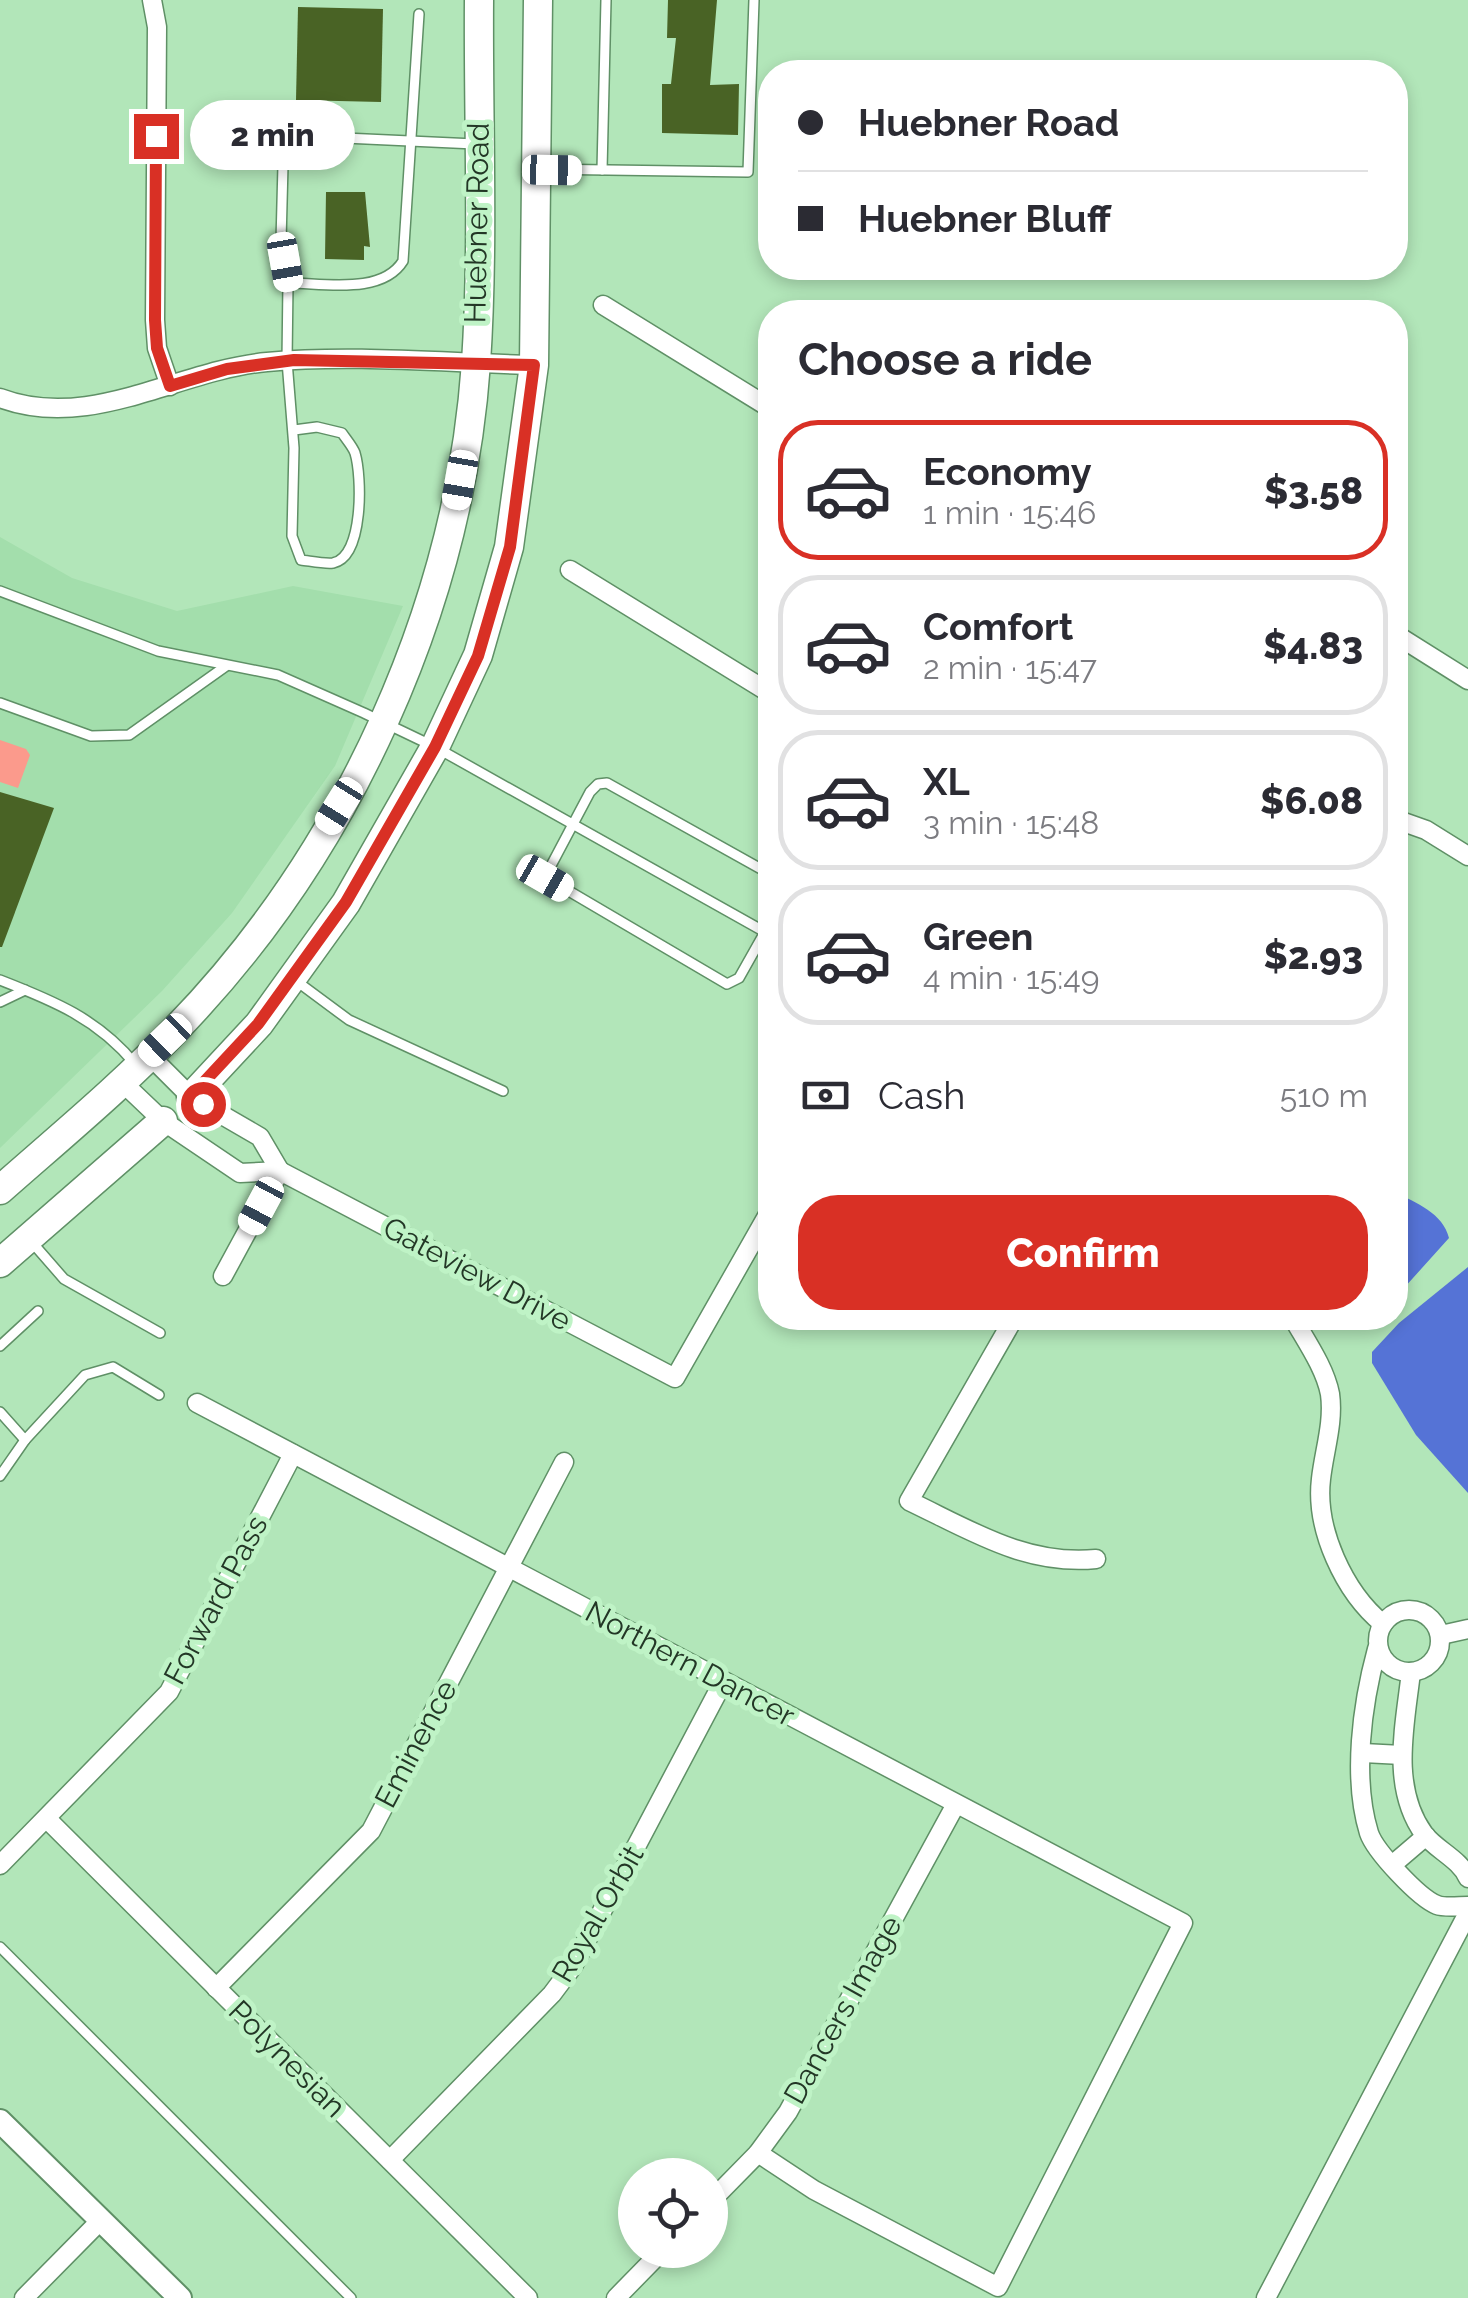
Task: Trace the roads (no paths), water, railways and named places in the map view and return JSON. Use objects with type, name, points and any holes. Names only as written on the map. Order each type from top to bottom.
[{"type":"main road","name":"Huebner Road","points":[[0,1190],[136,1068],[236,958],[290,886],[384,721],[420,636],[450,533],[476,364],[479,0]]},
{"type":"main road","name":"Huebner Road","points":[[191,1096],[258,1024],[346,902],[435,747],[478,656],[510,547],[534,365],[538,0]]},
{"type":"main road","points":[[0,1263],[163,1121]]},
{"type":"street","points":[[152,0],[157,26],[155,320],[157,348],[170,386]]},
{"type":"street","points":[[603,305],[758,401]]},
{"type":"street","points":[[0,398],[24,408],[75,408],[227,369],[287,361],[534,365]]},
{"type":"street","points":[[570,570],[758,685]]},
{"type":"street","points":[[1408,642],[1468,680]]},
{"type":"street","points":[[1408,824],[1468,856]]},
{"type":"street","name":"Gateview Drive","points":[[136,1068],[260,1137],[280,1171]]},
{"type":"street","name":"Gateview Drive","points":[[136,1068],[163,1121],[240,1173],[280,1171],[675,1378],[758,1232]]},
{"type":"street","points":[[223,1276],[280,1171]]},
{"type":"street","points":[[1007,1330],[909,1500],[1019,1554],[1058,1561],[1096,1558]]},
{"type":"street","points":[[1298,1330],[1329,1391],[1328,1441],[1320,1482],[1330,1545],[1352,1588],[1383,1624]]},
{"type":"street","name":"Northern Dancer","points":[[196,1404],[1183,1923],[998,2287],[814,2190],[758,2153]]},
{"type":"street","name":"Forward Pass","points":[[0,1864],[169,1692],[292,1454]]},
{"type":"street","name":"Eminence","points":[[216,1988],[370,1831],[564,1462]]},
{"type":"street","points":[[1266,2298],[1468,1910],[1438,1906],[1392,1865],[1370,1835],[1363,1753],[1364,1699],[1376,1650],[1383,1624],[1395,1613],[1415,1609],[1432,1619],[1440,1636],[1436,1657],[1410,1672],[1390,1666],[1376,1650]]},
{"type":"street","points":[[1440,1636],[1468,1629]]},
{"type":"street","points":[[1410,1672],[1402,1755],[1404,1790],[1426,1836],[1468,1878]]},
{"type":"street","name":"Royal Orbit","points":[[390,2160],[552,1994],[573,1966],[723,1682]]},
{"type":"street","points":[[1363,1753],[1402,1755]]},
{"type":"street","name":"Dancers Image","points":[[728,2184],[758,2153],[788,2112],[956,1804]]},
{"type":"street","name":"Polynesian","points":[[46,1820],[528,2298]]},
{"type":"street","points":[[1392,1865],[1426,1836]]},
{"type":"street","points":[[0,2121],[180,2298]]},
{"type":"street","points":[[24,2298],[101,2220]]},
{"type":"street","points":[[616,2298],[645,2268]]},
{"type":"lane","points":[[602,170],[606,0]]},
{"type":"lane","points":[[538,170],[748,172],[754,0]]},
{"type":"lane","points":[[288,283],[380,282],[395,274],[403,261],[419,14]]},
{"type":"lane","points":[[294,430],[317,428],[342,433],[355,453],[358,521],[345,556],[333,563],[301,560],[294,550],[288,283],[281,241],[283,165],[301,136],[478,144]]},
{"type":"lane","points":[[0,591],[158,650],[278,674],[435,747],[758,922]]},
{"type":"lane","points":[[0,702],[91,736],[129,735],[226,666]]},
{"type":"lane","points":[[758,867],[607,783],[598,784],[590,792],[545,878],[727,984],[739,978],[758,945]]},
{"type":"lane","points":[[292,978],[349,1020],[503,1091]]},
{"type":"lane","points":[[0,980],[94,1022],[136,1068]]},
{"type":"lane","points":[[0,1002],[25,990]]},
{"type":"lane","points":[[28,1238],[64,1279],[160,1333]]},
{"type":"lane","points":[[0,1346],[38,1310]]},
{"type":"lane","points":[[0,1476],[24,1440],[85,1376],[113,1367],[159,1396]]},
{"type":"lane","points":[[0,1412],[24,1440]]},
{"type":"lane","points":[[0,1948],[351,2298]]},
{"type":"water","points":[[1408,1199],[1435,1215],[1449,1238],[1408,1284]]},
{"type":"water","points":[[1468,1267],[1468,1493],[1416,1435],[1372,1363],[1372,1352],[1392,1330],[1408,1330],[1408,1316]]}]
